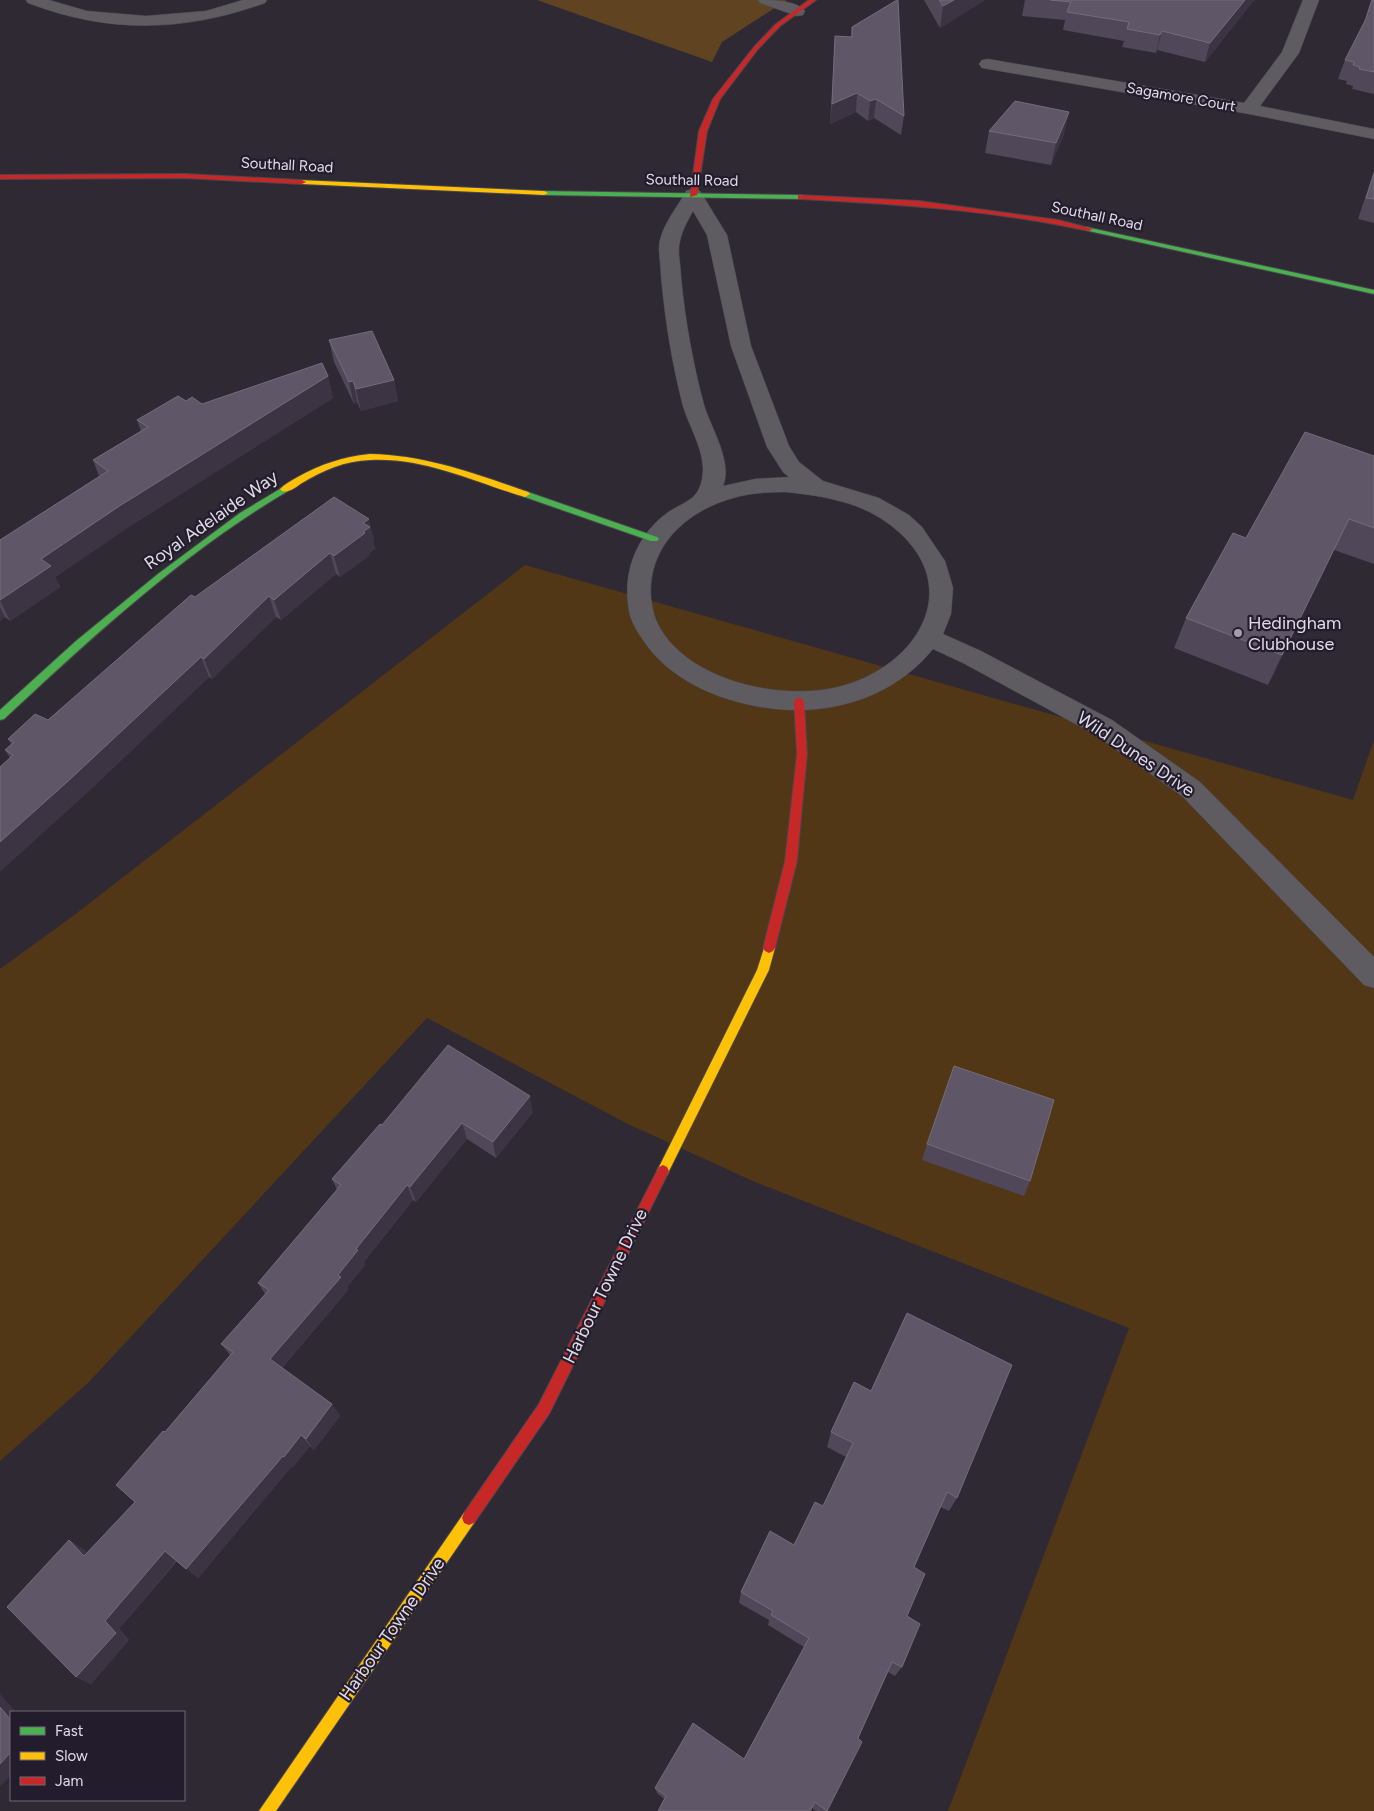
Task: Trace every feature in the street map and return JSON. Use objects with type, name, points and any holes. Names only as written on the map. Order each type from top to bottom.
[{"type":"street","points":[[34,0],[81,16],[117,21],[160,20],[202,16],[259,0]]},
{"type":"street","points":[[766,0],[797,12]]},
{"type":"street","points":[[703,501],[712,483],[714,467],[709,445],[694,407],[684,363],[673,296],[669,246],[673,231],[694,195],[703,131],[717,99],[756,48],[778,25],[813,0]]},
{"type":"street","points":[[1249,109],[1290,53],[1311,0]]},
{"type":"street","name":"Sagamore Court","points":[[988,64],[1249,109],[1374,134]]},
{"type":"street","name":"Southall Road","points":[[0,177],[185,176],[530,193],[798,197],[919,203],[1058,222],[1374,292]]},
{"type":"street","points":[[694,195],[717,235],[741,346],[778,447],[791,467],[815,486]]},
{"type":"street","name":"Royal Adelaide Way","points":[[0,716],[83,639],[167,569],[267,499],[315,472],[346,459],[381,457],[415,461],[467,475],[654,539]]},
{"type":"street","points":[[786,484],[815,486],[844,492],[870,502],[894,516],[913,532],[929,552],[941,586],[940,612],[930,638],[914,658],[892,676],[864,689],[832,698],[799,701],[748,696],[702,680],[666,654],[644,623],[637,588],[641,563],[654,539],[673,520],[703,501],[725,492],[757,486],[786,484]]},
{"type":"street","name":"Wild Dunes Drive","points":[[930,638],[972,657],[1103,727],[1191,789],[1374,976]]},
{"type":"street","name":"Harbour Towne Drive","points":[[267,1811],[544,1409],[763,970],[791,861],[802,754],[799,701]]},
{"type":"shaded area","points":[[537,0],[787,0],[722,42],[712,62]]},
{"type":"shaded area","points":[[525,565],[1353,800],[1374,740],[1374,1811],[948,1811],[1129,1328],[755,1182],[628,1124],[427,1018],[89,1382],[0,1461],[0,969],[73,916]]},
{"type":"building","points":[[897,0],[904,116],[876,99],[870,101],[857,93],[832,104],[835,36],[852,37],[852,27]]},
{"type":"building","points":[[939,0],[954,0],[943,6]]},
{"type":"building","points":[[1050,0],[1245,0],[1210,43],[1162,31],[1160,35],[1127,29],[1129,22],[1067,12],[1071,2]]},
{"type":"building","points":[[1372,0],[1374,0],[1374,72],[1359,69],[1360,67],[1353,65],[1354,62],[1345,60],[1366,19]]},
{"type":"building","points":[[1015,101],[1069,112],[1056,143],[989,131]]},
{"type":"building","points":[[1374,173],[1374,199],[1366,198]]},
{"type":"building","points":[[372,331],[394,380],[356,389],[353,381],[349,382],[329,340]]},
{"type":"building","points":[[322,363],[328,376],[121,505],[41,559],[51,566],[0,600],[0,540],[108,471],[93,460],[148,427],[137,420],[178,396],[186,401],[192,397],[202,404]]},
{"type":"building","points":[[1305,432],[1374,456],[1374,528],[1349,519],[1282,655],[1186,618],[1233,533],[1246,538]]},
{"type":"building","points":[[334,497],[369,519],[363,523],[370,527],[363,532],[365,533],[334,556],[330,553],[274,600],[269,596],[204,659],[201,657],[0,842],[0,767],[13,755],[5,750],[14,742],[8,739],[35,714],[48,720],[191,595],[195,597]]},
{"type":"building","points":[[448,1045],[530,1096],[493,1142],[462,1123],[410,1187],[407,1185],[356,1249],[358,1250],[338,1275],[341,1277],[270,1359],[332,1404],[306,1439],[301,1435],[186,1569],[165,1551],[105,1621],[116,1633],[76,1677],[7,1607],[69,1540],[84,1556],[135,1502],[116,1485],[163,1431],[165,1432],[233,1352],[221,1344],[269,1290],[258,1283],[341,1185],[332,1179],[380,1124],[382,1125]]},
{"type":"building","points":[[954,1066],[1054,1100],[1030,1181],[927,1144]]},
{"type":"building","points":[[907,1313],[1012,1365],[957,1498],[947,1492],[914,1567],[925,1574],[907,1616],[920,1624],[902,1667],[892,1662],[858,1738],[862,1742],[827,1811],[815,1802],[810,1811],[658,1811],[666,1796],[655,1788],[693,1723],[744,1759],[809,1638],[771,1615],[773,1611],[741,1592],[770,1531],[794,1545],[815,1502],[823,1506],[853,1443],[831,1432],[854,1382],[871,1391]]},
{"type":"building","points":[[0,1707],[10,1719],[10,1753],[0,1764]]},
{"type":"traffic: fast","points":[[544,193],[801,197]]},
{"type":"traffic: fast","points":[[1089,229],[1374,292]]},
{"type":"traffic: fast","points":[[0,716],[133,598],[243,515],[285,489]]},
{"type":"traffic: fast","points":[[525,494],[654,539]]},
{"type":"traffic: slow","points":[[302,182],[544,193]]},
{"type":"traffic: slow","points":[[285,489],[315,471],[340,461],[370,457],[393,457],[415,460],[460,472],[525,494]]},
{"type":"traffic: slow","points":[[663,1171],[763,970],[769,948]]},
{"type":"traffic: slow","points":[[267,1811],[469,1518]]},
{"type":"traffic: jam","points":[[693,195],[703,131],[717,99],[756,48],[778,25],[813,0]]},
{"type":"traffic: jam","points":[[0,177],[185,176],[302,182]]},
{"type":"traffic: jam","points":[[801,197],[919,203],[1058,222],[1089,229]]},
{"type":"traffic: jam","points":[[769,948],[791,861],[802,754],[799,701]]},
{"type":"traffic: jam","points":[[469,1518],[544,1409],[663,1171]]},
{"type":"place","name":"Hedingham Clubhouse","points":[[1238,633]]}]
